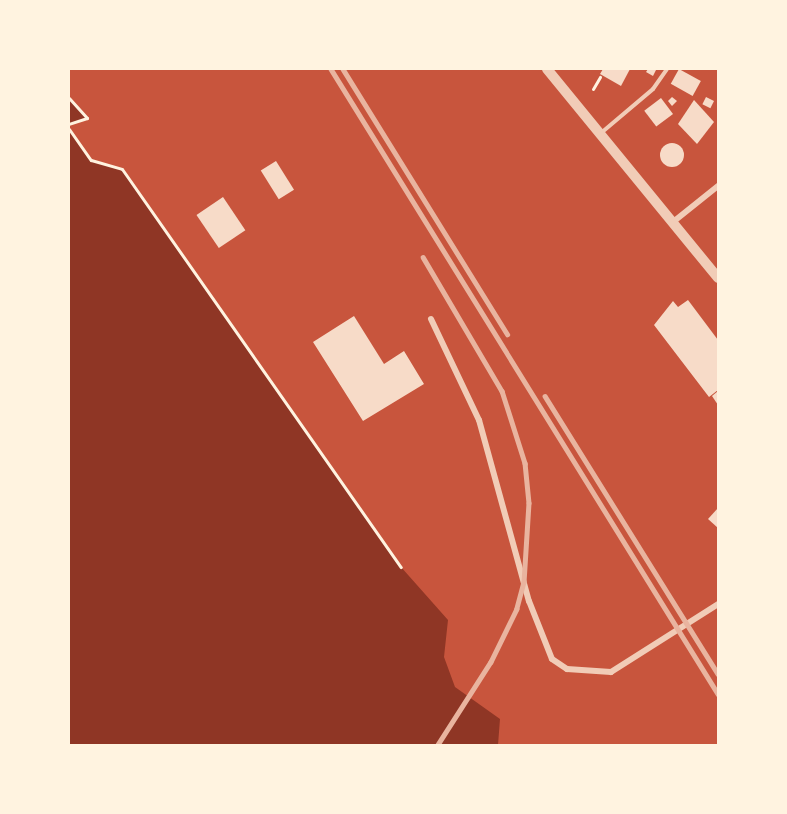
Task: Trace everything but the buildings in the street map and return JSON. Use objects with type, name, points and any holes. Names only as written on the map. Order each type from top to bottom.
[{"type":"street","points":[[547,69],[718,278]]},
{"type":"street","points":[[673,222],[718,186]]},
{"type":"street","points":[[432,319],[479,420],[529,601],[552,659],[567,669],[611,672],[718,605]]},
{"type":"lane","points":[[600,134],[653,89],[667,69]]},
{"type":"path","points":[[592,89],[600,77]]},
{"type":"path","points":[[69,98],[87,117],[69,124]]},
{"type":"path","points":[[69,129],[91,160],[122,169],[401,567]]},
{"type":"shaded area","points":[[69,98],[87,118],[69,124]]},
{"type":"shaded area","points":[[69,129],[91,160],[122,169],[401,567],[448,620],[444,657],[455,687],[500,719],[498,745],[69,745]]},
{"type":"railway","points":[[331,69],[718,694]]},
{"type":"railway","points":[[343,69],[507,334]]},
{"type":"railway","points":[[423,257],[502,391],[525,463],[529,503],[524,582],[517,609],[491,662],[438,745]]},
{"type":"railway","points":[[545,396],[718,674]]}]
